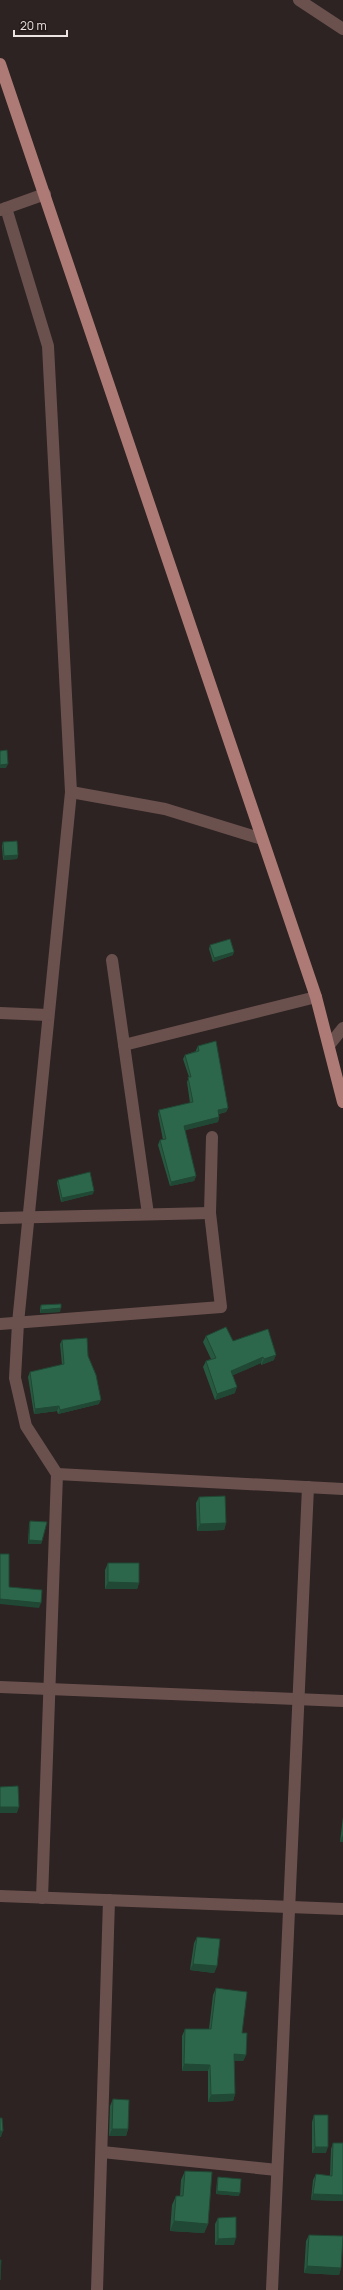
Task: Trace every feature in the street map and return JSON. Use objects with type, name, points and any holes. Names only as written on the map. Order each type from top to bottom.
[{"type":"main road","points":[[0,64],[316,997],[330,1044],[343,1102]]},
{"type":"street","points":[[299,0],[343,29]]},
{"type":"street","points":[[42,1898],[57,1474],[26,1426],[15,1378],[18,1323],[28,1218],[71,792],[48,346],[3,209],[45,194]]},
{"type":"street","points":[[71,792],[165,809],[262,839]]},
{"type":"street","points":[[112,960],[148,1214]]},
{"type":"street","points":[[124,1045],[316,997]]},
{"type":"street","points":[[0,1013],[48,1015]]},
{"type":"street","points":[[330,1044],[343,1028]]},
{"type":"street","points":[[0,1324],[221,1307],[210,1213],[212,1137]]},
{"type":"street","points":[[0,1218],[210,1213]]},
{"type":"street","points":[[57,1474],[343,1489]]},
{"type":"street","points":[[272,2290],[308,1487]]},
{"type":"street","points":[[0,1686],[343,1701]]},
{"type":"street","points":[[0,1896],[343,1909]]},
{"type":"street","points":[[97,2290],[109,1900]]},
{"type":"street","points":[[102,2152],[277,2170]]},
{"type":"building","points":[[7,750],[8,764],[0,765],[0,751]]},
{"type":"building","points":[[17,841],[18,855],[4,856],[3,842]]},
{"type":"building","points":[[230,939],[234,952],[214,958],[210,945]]},
{"type":"building","points":[[216,1041],[228,1108],[218,1110],[219,1117],[184,1126],[196,1176],[171,1182],[160,1140],[166,1139],[159,1110],[193,1102],[188,1077],[191,1077],[185,1055],[199,1051],[198,1046]]},
{"type":"building","points":[[90,1172],[94,1191],[62,1198],[58,1180]]},
{"type":"building","points":[[61,1304],[61,1308],[41,1310],[41,1305]]},
{"type":"building","points":[[226,1327],[233,1341],[268,1329],[276,1355],[264,1359],[263,1357],[231,1371],[237,1387],[217,1394],[206,1361],[216,1358],[206,1336]]},
{"type":"building","points":[[87,1338],[88,1356],[96,1375],[101,1400],[60,1410],[59,1406],[35,1409],[30,1372],[64,1364],[62,1340]]},
{"type":"building","points":[[225,1496],[226,1523],[200,1524],[199,1497]]},
{"type":"building","points":[[30,1521],[47,1522],[42,1541],[29,1540]]},
{"type":"building","points":[[0,1554],[9,1554],[9,1587],[42,1590],[41,1603],[0,1599]]},
{"type":"building","points":[[108,1563],[139,1563],[139,1583],[108,1582]]},
{"type":"building","points":[[18,1786],[19,1807],[0,1807],[0,1787]]},
{"type":"building","points":[[197,1937],[220,1939],[217,1966],[193,1964]]},
{"type":"building","points":[[216,1988],[247,1992],[242,2033],[247,2033],[246,2055],[234,2054],[235,2094],[211,2095],[210,2065],[184,2064],[185,2029],[211,2029]]},
{"type":"building","points":[[113,2099],[129,2100],[128,2129],[112,2129]]},
{"type":"building","points":[[314,2115],[328,2115],[328,2147],[315,2147]]},
{"type":"building","points":[[0,2118],[2,2118],[3,2131],[0,2131]]},
{"type":"building","points":[[333,2143],[343,2143],[343,2195],[313,2194],[316,2174],[332,2176]]},
{"type":"building","points":[[185,2171],[212,2172],[208,2224],[174,2221],[176,2196],[183,2196]]},
{"type":"building","points":[[218,2177],[241,2179],[240,2193],[217,2191]]},
{"type":"building","points":[[236,2217],[236,2238],[218,2239],[218,2218]]},
{"type":"building","points":[[309,2235],[343,2236],[341,2268],[307,2266]]}]
